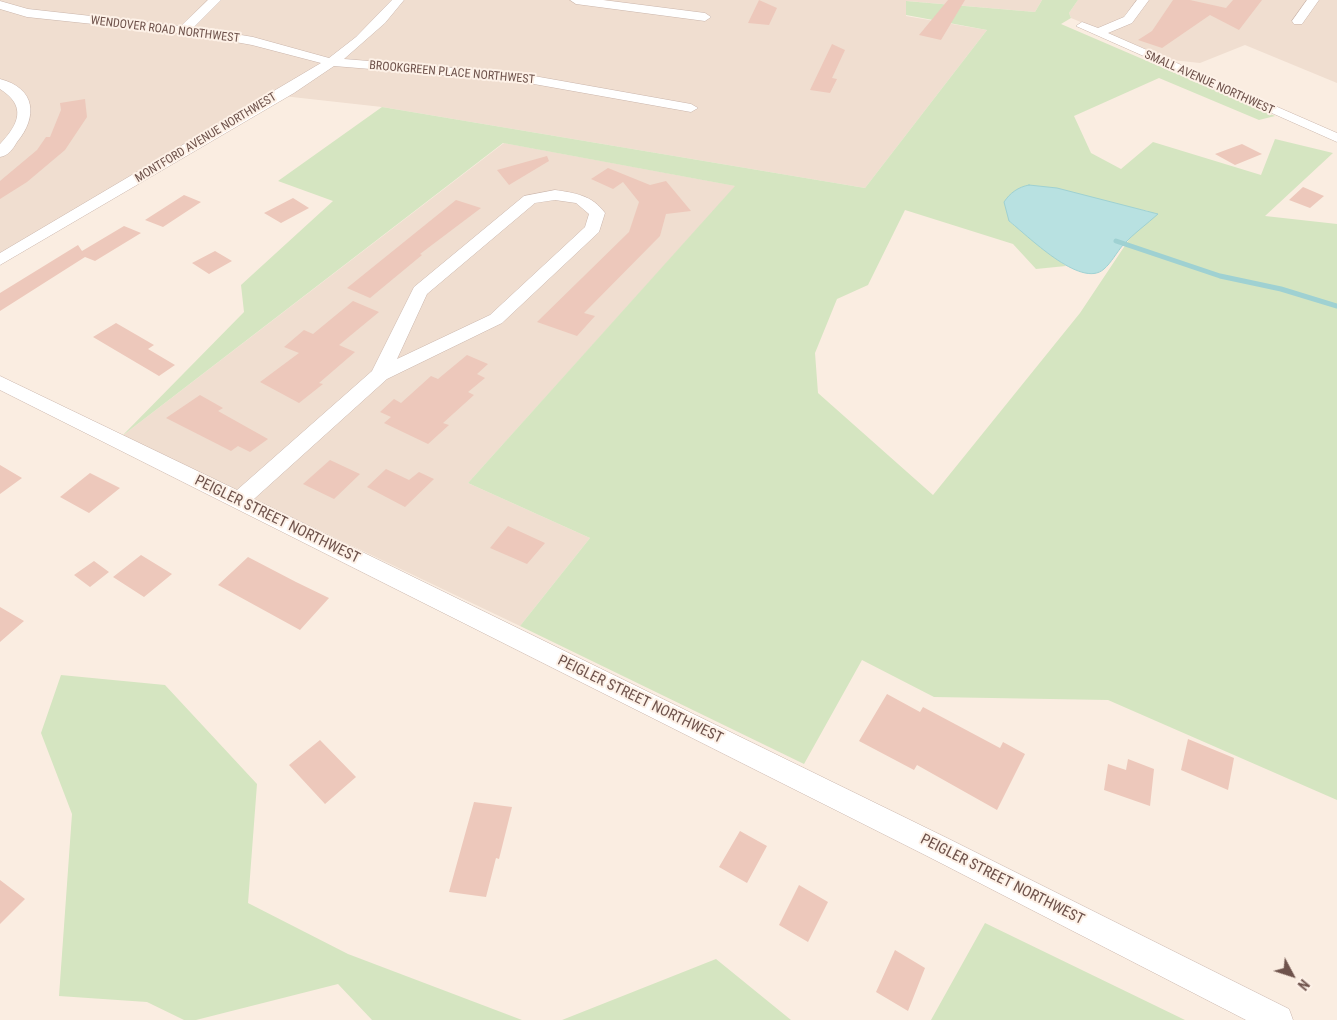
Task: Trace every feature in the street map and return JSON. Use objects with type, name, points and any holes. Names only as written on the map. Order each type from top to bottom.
[{"type":"street","points":[[184,30],[215,0]]},
{"type":"street","name":"MONTFORD AVENUE NORTHWEST","points":[[0,260],[286,91],[360,40],[386,16],[398,0]]},
{"type":"street","points":[[576,0],[705,17]]},
{"type":"street","points":[[1098,33],[1128,20],[1143,0]]},
{"type":"street","points":[[1298,21],[1314,0]]},
{"type":"street","name":"WENDOVER ROAD NORTHWEST","points":[[0,5],[27,13],[184,30],[253,41],[330,62]]},
{"type":"street","name":"SMALL AVENUE NORTHWEST","points":[[1082,26],[1336,137]]},
{"type":"street","name":"BROOKGREEN PLACE NORTHWEST","points":[[330,62],[517,78],[691,108]]},
{"type":"street","points":[[0,83],[16,91],[24,103],[24,118],[16,136],[0,153]]},
{"type":"street","points":[[238,501],[380,375],[496,319],[593,229],[597,213],[581,199],[556,195],[530,199],[442,270],[420,291],[380,375]]},
{"type":"street","name":"PEIGLER STREET NORTHWEST","points":[[0,382],[937,847],[1278,1020]]},
{"type":"shaded area","points":[[0,0],[1042,0],[1035,12],[907,1],[906,16],[987,30],[865,188],[382,107],[274,95],[0,255]]},
{"type":"shaded area","points":[[1078,0],[1337,0],[1337,83],[1245,45],[1200,63],[1172,60],[1071,18],[1069,13]]},
{"type":"shaded area","points":[[504,143],[736,186],[468,483],[590,538],[520,626],[122,436]]},
{"type":"green space","points":[[1042,0],[1078,0],[1069,13],[1071,18],[1061,24],[1275,116],[1259,120],[1159,78],[1074,116],[1091,153],[1121,169],[1153,142],[1261,175],[1275,139],[1333,153],[1265,216],[1337,224],[1337,800],[1108,700],[934,697],[862,660],[804,764],[520,626],[590,538],[468,483],[735,186],[503,143],[122,436],[244,312],[241,285],[333,201],[278,181],[382,107],[865,188],[987,30],[906,15],[906,1],[1035,12]],"holes":[[[1119,206],[1148,211],[1080,313],[933,495],[818,393],[815,353],[837,299],[868,285],[905,210],[1013,244],[1036,269],[1066,266],[1009,221]]]},
{"type":"green space","points":[[61,675],[165,685],[257,784],[248,903],[348,954],[522,1020],[372,1020],[338,984],[196,1020],[184,1020],[147,1002],[59,996],[72,814],[41,733]]},
{"type":"green space","points":[[985,923],[1185,1020],[931,1020]]},
{"type":"green space","points":[[716,959],[791,1020],[562,1020]]},
{"type":"water","points":[[1029,185],[1057,188],[1158,214],[1127,241],[1104,269],[1094,274],[1082,272],[1054,258],[1009,221],[1004,202],[1015,191]]},
{"type":"building","points":[[759,0],[777,8],[769,25],[748,23]]},
{"type":"building","points":[[948,0],[965,0],[941,40],[919,35]]},
{"type":"building","points":[[1173,0],[1190,0],[1226,8],[1233,0],[1262,0],[1239,30],[1210,15],[1162,48],[1138,40],[1152,31]]},
{"type":"building","points":[[832,44],[845,50],[832,78],[837,79],[830,93],[810,90]]},
{"type":"building","points":[[85,99],[87,117],[65,150],[27,182],[0,199],[0,181],[37,150],[46,137],[50,137],[61,110],[60,103]]},
{"type":"building","points":[[1242,144],[1262,154],[1235,165],[1215,154]]},
{"type":"building","points":[[547,156],[549,161],[509,185],[497,170]]},
{"type":"building","points":[[608,168],[650,185],[666,181],[691,211],[666,214],[660,236],[584,313],[595,316],[577,336],[537,322],[629,232],[639,202],[623,182],[613,189],[591,179]]},
{"type":"building","points":[[1303,187],[1324,196],[1310,208],[1289,200]]},
{"type":"building","points":[[184,195],[201,202],[163,227],[145,220]]},
{"type":"building","points":[[293,198],[309,208],[281,223],[264,213]]},
{"type":"building","points":[[456,200],[481,208],[420,254],[422,255],[370,298],[347,288]]},
{"type":"building","points":[[124,226],[141,233],[95,261],[85,257],[0,311],[0,293],[78,245],[82,251]]},
{"type":"building","points":[[215,251],[232,261],[209,274],[192,263]]},
{"type":"building","points":[[353,301],[379,312],[339,345],[355,352],[319,383],[323,384],[299,403],[260,382],[299,353],[284,347],[304,330],[313,334]]},
{"type":"building","points":[[116,323],[154,345],[148,349],[175,365],[159,376],[93,337]]},
{"type":"building","points":[[467,355],[488,364],[477,374],[485,378],[468,392],[474,395],[443,423],[449,425],[428,444],[384,423],[391,417],[380,412],[394,399],[401,403],[431,376],[438,379]]},
{"type":"building","points":[[200,395],[223,408],[218,411],[268,439],[250,452],[238,446],[231,451],[166,418]]},
{"type":"building","points":[[330,460],[360,474],[334,499],[303,484]]},
{"type":"building","points":[[0,465],[22,478],[0,494]]},
{"type":"building","points":[[386,469],[409,480],[419,472],[434,479],[405,507],[367,487]]},
{"type":"building","points":[[90,473],[120,488],[89,513],[60,497]]},
{"type":"building","points":[[508,526],[545,543],[527,564],[490,548]]},
{"type":"building","points":[[141,555],[172,574],[144,597],[113,577]]},
{"type":"building","points":[[248,557],[329,598],[300,630],[218,585]]},
{"type":"building","points":[[94,561],[109,572],[90,587],[74,575]]},
{"type":"building","points":[[0,607],[24,621],[0,642]]},
{"type":"building","points":[[887,694],[920,712],[923,707],[1000,748],[1003,742],[1025,754],[997,810],[917,765],[914,770],[859,741]]},
{"type":"building","points":[[1188,739],[1234,758],[1228,790],[1181,770]]},
{"type":"building","points":[[320,740],[356,777],[325,804],[289,765]]},
{"type":"building","points":[[1128,759],[1154,769],[1150,806],[1104,790],[1108,764],[1126,770]]},
{"type":"building","points":[[474,802],[512,807],[499,859],[496,858],[486,897],[449,892]]},
{"type":"building","points":[[740,831],[767,846],[747,883],[719,867]]},
{"type":"building","points":[[0,880],[25,899],[0,924]]},
{"type":"building","points":[[799,885],[828,902],[808,942],[779,925]]},
{"type":"building","points":[[895,950],[925,968],[908,1011],[876,992]]},
{"type":"waterway","points":[[1116,241],[1220,276],[1281,289],[1337,306]]}]
